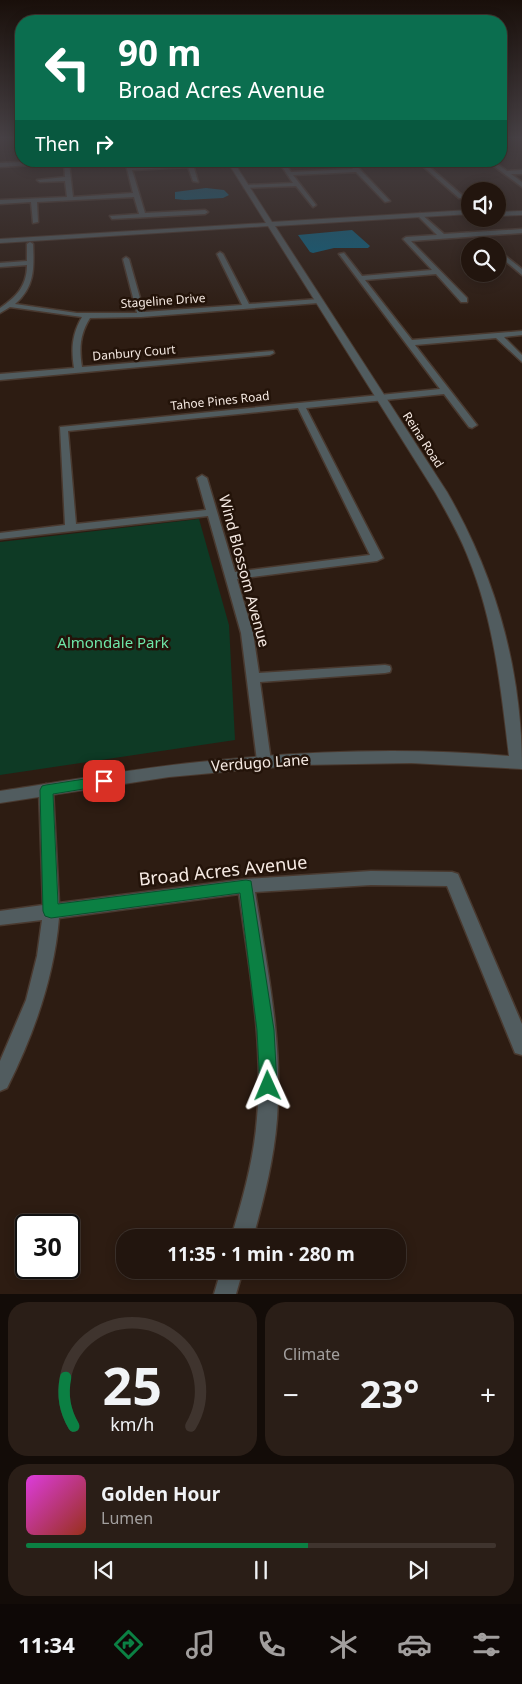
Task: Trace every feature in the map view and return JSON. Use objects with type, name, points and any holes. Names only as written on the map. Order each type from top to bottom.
[{"type":"street","points":[[0,202],[63,198]]},
{"type":"street","points":[[137,198],[142,215]]},
{"type":"street","name":"Reina Road","points":[[253,198],[452,508],[478,564],[498,629],[506,666],[520,763]]},
{"type":"street","points":[[308,198],[313,205]]},
{"type":"street","points":[[34,200],[35,222]]},
{"type":"street","points":[[506,209],[522,208]]},
{"type":"street","points":[[112,217],[205,212]]},
{"type":"street","points":[[427,219],[461,213]]},
{"type":"street","points":[[506,214],[522,213]]},
{"type":"street","points":[[0,241],[461,217]]},
{"type":"street","points":[[427,219],[442,236]]},
{"type":"street","points":[[0,245],[270,226]]},
{"type":"street","points":[[464,300],[406,239],[522,231]]},
{"type":"street","points":[[477,234],[480,237]]},
{"type":"street","points":[[30,244],[92,235]]},
{"type":"street","points":[[0,311],[27,288],[31,276],[30,244]]},
{"type":"street","points":[[220,254],[246,306]]},
{"type":"street","points":[[342,254],[472,425]]},
{"type":"street","points":[[126,259],[141,315]]},
{"type":"street","points":[[506,259],[522,273]]},
{"type":"street","points":[[0,265],[30,263]]},
{"type":"street","points":[[360,278],[438,272]]},
{"type":"street","name":"Stageline Drive","points":[[9,305],[87,316],[141,315],[318,301]]},
{"type":"street","points":[[78,370],[76,335],[87,316]]},
{"type":"street","points":[[410,343],[522,333]]},
{"type":"street","points":[[498,335],[522,360]]},
{"type":"street","name":"Danbury Court","points":[[0,377],[270,353]]},
{"type":"street","name":"Tahoe Pines Road","points":[[72,528],[63,429],[447,391]]},
{"type":"street","points":[[231,576],[377,558],[301,406]]},
{"type":"street","name":"Wind Blossom Avenue","points":[[202,478],[247,633],[264,761]]},
{"type":"street","points":[[0,536],[212,512]]},
{"type":"street","points":[[253,678],[385,669]]},
{"type":"street","name":"Verdugo Lane","points":[[0,797],[161,772],[264,761],[399,757],[520,763]]},
{"type":"street","points":[[0,1081],[27,1024],[39,986],[47,950],[51,911],[46,790]]},
{"type":"street","name":"Broad Acres Avenue","points":[[0,918],[246,886],[362,878],[452,879],[522,1046]]},
{"type":"street","points":[[245,1229],[255,1195],[264,1146],[268,1100],[266,1030],[246,886]]},
{"type":"street","points":[[225,1294],[229,1279]]},
{"type":"green space","name":"Almondale Park","points":[[199,519],[229,625],[235,740],[0,775],[0,542]]},
{"type":"water","points":[[175,198],[216,198],[185,200]]},
{"type":"water","points":[[352,230],[370,246],[368,248],[334,248],[313,253],[310,252],[298,235]]},
{"type":"route","points":[[104,781],[46,790],[51,911],[246,886],[266,1030],[268,1086]]}]
